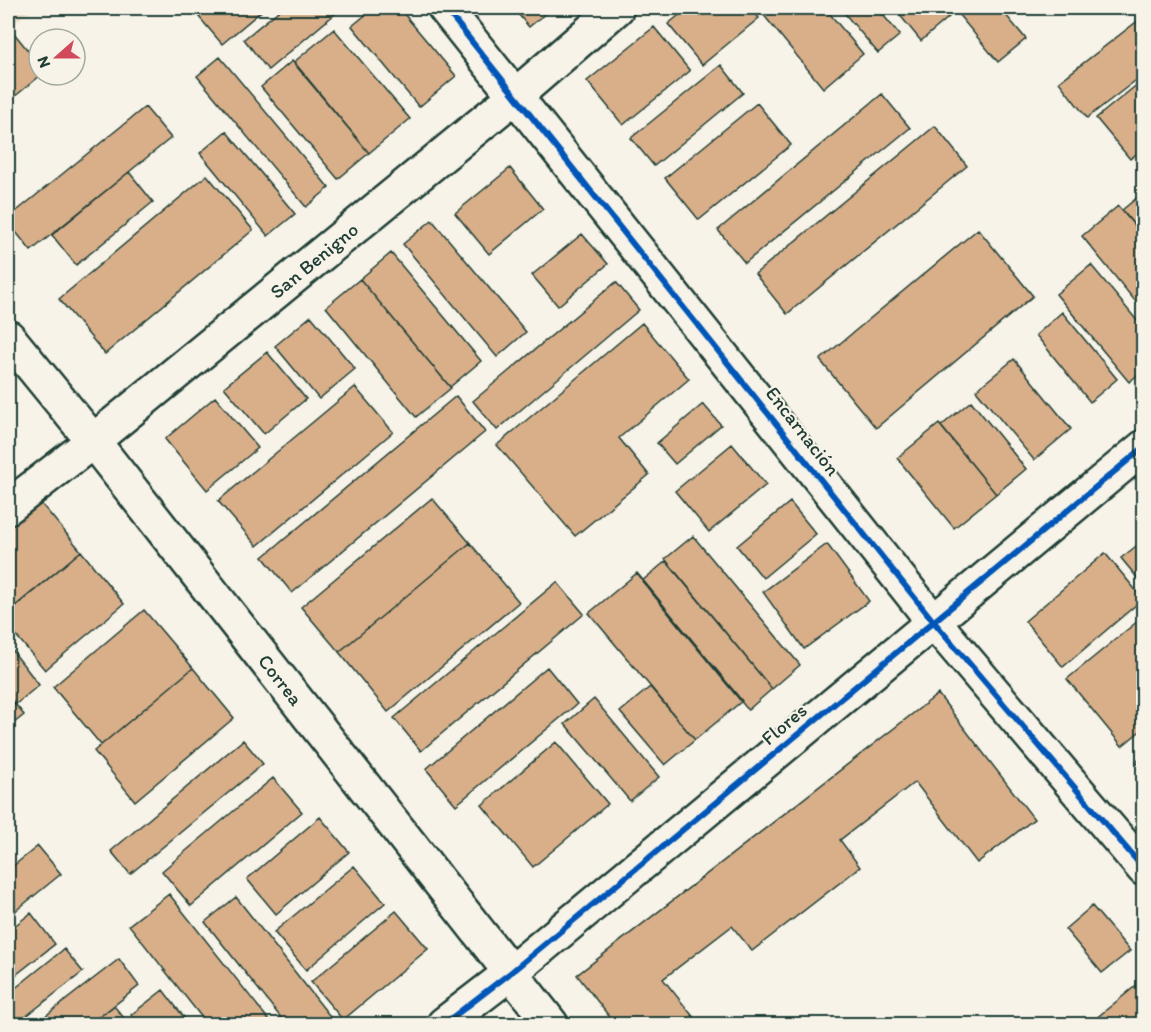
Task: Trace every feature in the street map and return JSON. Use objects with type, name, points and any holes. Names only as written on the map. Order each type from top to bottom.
[{"type":"street","name":"Encarnación","points":[[445,8],[934,622],[1143,869]]},
{"type":"street","name":"San Benigno","points":[[8,507],[93,441],[515,96],[616,8]]},
{"type":"street","name":"Correa","points":[[8,337],[93,441],[509,974],[551,1024]]},
{"type":"street","name":"Flores","points":[[444,1024],[509,974],[1143,447]]},
{"type":"shaded area","points":[[8,8],[33,8],[8,28]]},
{"type":"building","points":[[198,8],[265,8],[222,44],[194,11]]},
{"type":"building","points":[[282,8],[342,8],[268,70],[244,39]]},
{"type":"building","points":[[374,8],[399,8],[456,76],[419,107],[352,26]]},
{"type":"building","points":[[513,8],[552,8],[529,27]]},
{"type":"building","points":[[688,8],[750,8],[759,18],[702,65],[668,24]]},
{"type":"building","points":[[758,8],[825,8],[863,54],[823,88]]},
{"type":"building","points":[[840,8],[877,8],[900,35],[878,53]]},
{"type":"building","points":[[894,8],[941,8],[949,17],[921,41]]},
{"type":"building","points":[[953,8],[1000,8],[1026,39],[998,62]]},
{"type":"building","points":[[1144,16],[1144,74],[1087,118],[1059,82]]},
{"type":"building","points":[[9,27],[27,49],[27,86],[8,102]]},
{"type":"building","points":[[654,27],[690,71],[623,125],[587,81]]},
{"type":"building","points":[[334,29],[410,119],[369,153],[294,62]]},
{"type":"building","points":[[220,57],[329,188],[306,207],[197,76]]},
{"type":"building","points":[[292,61],[369,153],[338,179],[261,87]]},
{"type":"building","points":[[721,65],[743,93],[654,166],[631,138]]},
{"type":"building","points":[[1144,79],[1144,148],[1130,159],[1096,118]]},
{"type":"building","points":[[882,94],[910,128],[745,263],[718,230]]},
{"type":"building","points":[[757,103],[791,145],[699,220],[665,178]]},
{"type":"building","points":[[145,107],[171,138],[31,251],[8,222],[8,218]]},
{"type":"building","points":[[935,126],[967,166],[787,314],[755,274]]},
{"type":"building","points":[[226,131],[295,214],[268,236],[200,153]]},
{"type":"building","points":[[510,168],[543,209],[489,254],[455,213]]},
{"type":"building","points":[[129,172],[153,202],[76,265],[52,235]]},
{"type":"building","points":[[207,175],[253,230],[105,354],[59,299]]},
{"type":"building","points":[[1144,192],[1144,237],[1122,210]]},
{"type":"building","points":[[1118,206],[1144,237],[1144,312],[1082,236]]},
{"type":"building","points":[[432,220],[526,332],[497,357],[403,244]]},
{"type":"building","points":[[978,229],[1033,296],[876,428],[820,360]]},
{"type":"building","points":[[582,234],[608,264],[558,306],[532,275]]},
{"type":"building","points":[[391,253],[481,361],[450,387],[360,279]]},
{"type":"building","points":[[1091,265],[1144,329],[1144,370],[1129,382],[1056,294]]},
{"type":"building","points":[[360,279],[451,388],[416,417],[326,307]]},
{"type":"building","points":[[616,282],[639,310],[497,430],[473,401]]},
{"type":"building","points":[[1062,312],[1117,379],[1090,402],[1036,335]]},
{"type":"building","points":[[311,316],[355,369],[319,399],[275,346]]},
{"type":"building","points":[[642,323],[689,379],[619,438],[649,475],[575,536],[497,445]]},
{"type":"building","points":[[267,352],[306,399],[264,434],[224,387]]},
{"type":"building","points":[[1014,359],[1071,429],[1034,460],[976,390]]},
{"type":"building","points":[[355,387],[393,432],[257,546],[218,501]]},
{"type":"building","points":[[456,396],[485,432],[292,593],[263,557]]},
{"type":"building","points":[[215,397],[258,448],[207,490],[165,439]]},
{"type":"building","points":[[971,401],[1026,469],[996,494],[941,426]]},
{"type":"building","points":[[703,404],[721,425],[675,464],[657,443]]},
{"type":"building","points":[[939,424],[996,494],[954,528],[897,458]]},
{"type":"building","points":[[732,444],[766,485],[709,532],[675,491]]},
{"type":"building","points":[[432,498],[470,543],[339,652],[301,607]]},
{"type":"building","points":[[39,501],[81,551],[8,612],[8,528]]},
{"type":"building","points":[[790,502],[816,534],[763,578],[737,546]]},
{"type":"building","points":[[693,536],[800,665],[772,689],[665,559]]},
{"type":"building","points":[[1144,540],[1144,586],[1121,558]]},
{"type":"building","points":[[470,543],[519,602],[388,712],[339,652]]},
{"type":"building","points":[[827,544],[869,601],[804,649],[763,592]]},
{"type":"building","points":[[81,551],[124,604],[45,670],[8,626],[8,613]]},
{"type":"building","points":[[1105,553],[1143,599],[1063,667],[1025,621]]},
{"type":"building","points":[[666,561],[772,689],[748,710],[642,581]]},
{"type":"building","points":[[637,573],[742,701],[695,740],[589,613]]},
{"type":"building","points":[[557,582],[584,614],[421,751],[394,718]]},
{"type":"building","points":[[144,610],[193,668],[101,745],[53,687]]},
{"type":"building","points":[[1144,616],[1144,728],[1122,746],[1067,679]]},
{"type":"building","points":[[8,645],[39,685],[15,705],[8,695]]},
{"type":"building","points":[[547,667],[577,704],[456,805],[426,769]]},
{"type":"building","points":[[193,668],[234,718],[135,801],[94,751]]},
{"type":"building","points":[[650,687],[695,740],[665,765],[620,712]]},
{"type":"building","points":[[938,694],[1034,819],[977,863],[915,782],[840,840],[860,867],[752,951],[732,926],[663,979],[699,1024],[615,1024],[577,975]]},
{"type":"building","points":[[8,695],[24,715],[8,728]]},
{"type":"building","points":[[594,699],[659,777],[630,801],[565,724]]},
{"type":"building","points":[[243,740],[263,764],[130,874],[111,851]]},
{"type":"building","points":[[556,742],[608,804],[533,867],[482,805]]},
{"type":"building","points":[[1144,755],[1144,771],[1136,762]]},
{"type":"building","points":[[273,778],[302,812],[191,906],[162,871]]},
{"type":"building","points":[[320,817],[349,852],[276,914],[247,879]]},
{"type":"building","points":[[38,846],[61,874],[8,917],[8,870]]},
{"type":"building","points":[[354,866],[385,903],[306,970],[274,932]]},
{"type":"building","points":[[169,894],[272,1024],[207,1024],[129,925]]},
{"type":"building","points":[[236,897],[336,1024],[286,1024],[205,922]]},
{"type":"building","points":[[1092,906],[1130,951],[1102,973],[1065,929]]},
{"type":"building","points":[[396,911],[428,949],[343,1020],[311,982]]},
{"type":"building","points":[[31,913],[55,944],[8,981],[8,931]]},
{"type":"building","points":[[64,949],[83,972],[16,1024],[8,1024],[8,994]]},
{"type":"building","points":[[119,959],[139,986],[90,1024],[35,1024]]},
{"type":"building","points":[[1144,979],[1144,1024],[1089,1024]]},
{"type":"building","points":[[163,990],[189,1024],[138,1024],[131,1015]]},
{"type":"building","points":[[114,1006],[129,1024],[90,1024]]},
{"type":"cycle path","points":[[445,8],[934,622],[1144,869]]},
{"type":"cycle path","points":[[444,1024],[509,974],[1144,447]]}]
